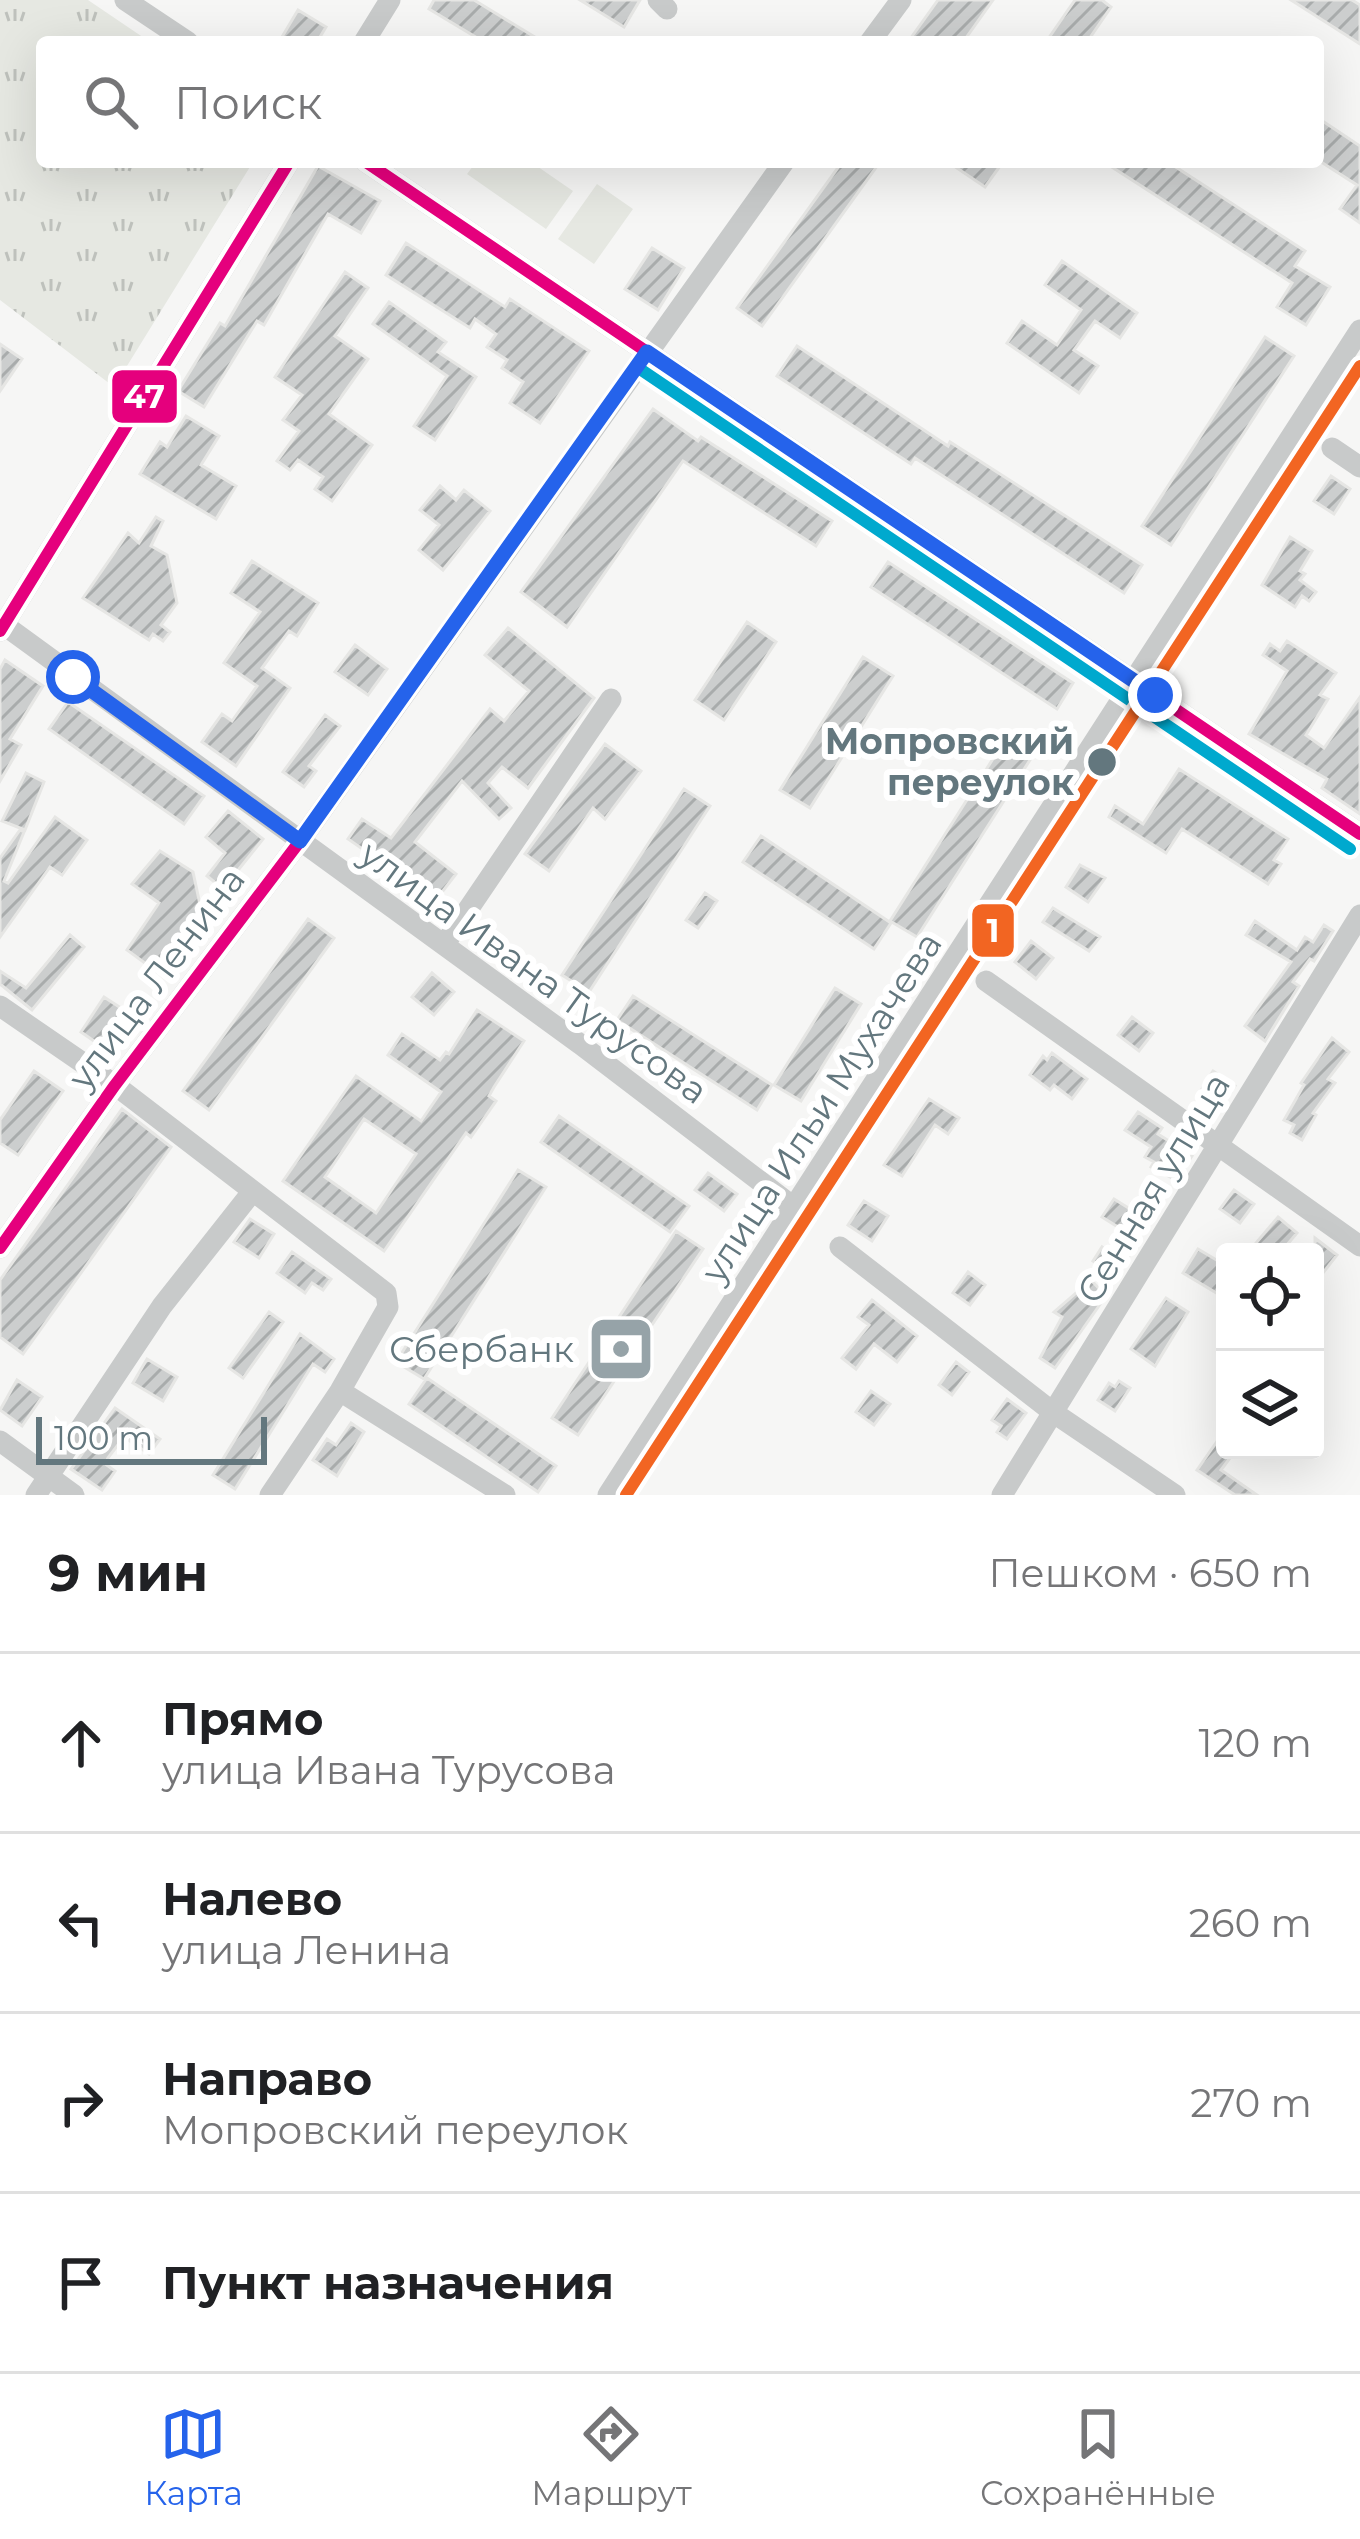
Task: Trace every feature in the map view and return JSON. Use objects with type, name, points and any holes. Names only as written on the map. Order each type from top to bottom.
[{"type":"street","points":[[125,0],[179,36]]},
{"type":"street","points":[[368,36],[390,0]]},
{"type":"street","points":[[874,36],[901,0]]},
{"type":"street","points":[[1,626],[286,168]]},
{"type":"street","points":[[375,168],[1360,834]]},
{"type":"street","name":"улица Ленина","points":[[0,1248],[115,1085],[300,841],[780,168]]},
{"type":"street","name":"улица Ильи Мухачева","points":[[608,1495],[1360,330]]},
{"type":"street","points":[[1332,448],[1360,467]]},
{"type":"street","name":"улица Ивана Турусова","points":[[1,626],[580,1043],[795,1208]]},
{"type":"street","points":[[444,945],[611,700]]},
{"type":"street","name":"Сенная улица","points":[[1002,1495],[1360,915]]},
{"type":"street","points":[[986,981],[1360,1246]]},
{"type":"street","points":[[0,1006],[115,1085],[390,1300],[340,1391],[271,1495]]},
{"type":"street","points":[[42,1486],[162,1306],[252,1192]]},
{"type":"street","points":[[840,1247],[1054,1413],[1174,1495]]},
{"type":"street","points":[[340,1391],[505,1495]]},
{"type":"street","points":[[0,1441],[42,1486],[74,1495]]},
{"type":"green space","points":[[0,0],[88,0],[141,36],[36,36],[36,168],[249,168],[114,387],[0,300]]},
{"type":"green space","points":[[472,168],[540,168],[573,191],[546,229],[467,174]]},
{"type":"green space","points":[[597,184],[633,209],[594,264],[558,239]]},
{"type":"building","points":[[434,0],[474,0],[533,36],[474,36],[429,9]]},
{"type":"building","points":[[580,0],[640,0],[624,27]]},
{"type":"building","points":[[938,0],[993,0],[967,36],[912,36]]},
{"type":"building","points":[[1075,0],[1102,0],[1111,7],[1091,36],[1050,36]]},
{"type":"building","points":[[1291,0],[1352,0],[1360,5],[1360,44]]},
{"type":"building","points":[[298,10],[326,27],[321,36],[283,36]]},
{"type":"building","points":[[1324,122],[1360,146],[1360,223],[1340,209],[1357,185],[1324,164]]},
{"type":"building","points":[[317,168],[380,201],[361,233],[328,214],[264,325],[257,321],[204,407],[178,391],[220,323],[225,326]]},
{"type":"building","points":[[838,168],[876,168],[762,326],[737,308]]},
{"type":"building","points":[[957,168],[999,168],[985,187]]},
{"type":"building","points":[[1113,168],[1177,168],[1305,251],[1295,266],[1330,287],[1306,325],[1277,307],[1292,283]]},
{"type":"building","points":[[406,243],[505,307],[510,299],[589,351],[540,423],[510,403],[523,382],[502,368],[507,360],[487,347],[496,334],[475,319],[470,328],[386,275]]},
{"type":"building","points":[[652,248],[684,268],[658,310],[625,289]]},
{"type":"building","points":[[1062,261],[1137,313],[1120,338],[1095,321],[1074,350],[1098,366],[1079,393],[1007,343],[1022,321],[1057,345],[1081,310],[1045,285]]},
{"type":"building","points":[[345,272],[368,288],[335,336],[368,359],[329,414],[372,445],[332,501],[315,489],[323,477],[298,460],[290,470],[277,461],[299,431],[283,420],[302,395],[275,377]]},
{"type":"building","points":[[389,302],[446,342],[438,352],[476,377],[435,440],[414,426],[447,376],[373,324]]},
{"type":"building","points":[[1265,337],[1294,356],[1171,545],[1142,526]]},
{"type":"building","points":[[0,344],[22,359],[0,391]]},
{"type":"building","points":[[797,346],[1142,565],[1124,593],[915,458],[911,464],[777,376]]},
{"type":"building","points":[[653,409],[832,521],[816,546],[683,461],[567,627],[521,592]]},
{"type":"building","points":[[186,416],[219,436],[201,465],[236,486],[216,519],[140,474],[160,442],[167,447]]},
{"type":"building","points":[[1331,476],[1350,489],[1334,514],[1314,501]]},
{"type":"building","points":[[440,486],[456,500],[464,490],[490,511],[443,570],[419,550],[439,525],[420,510]]},
{"type":"building","points":[[156,517],[163,521],[151,546],[167,555],[177,603],[161,625],[170,632],[163,641],[153,634],[149,640],[83,598],[128,533],[139,543]]},
{"type":"building","points":[[1290,537],[1312,551],[1300,580],[1316,592],[1309,601],[1302,596],[1295,607],[1262,585]]},
{"type":"building","points":[[252,561],[318,603],[297,636],[289,631],[262,668],[290,688],[236,766],[202,742],[222,714],[232,721],[257,686],[224,663],[260,612],[231,593]]},
{"type":"building","points":[[888,562],[1073,683],[1057,709],[871,587]]},
{"type":"building","points":[[747,622],[776,642],[724,720],[695,700]]},
{"type":"building","points":[[508,628],[594,698],[528,788],[502,767],[488,783],[511,808],[499,819],[462,781],[415,842],[456,874],[436,900],[348,839],[362,819],[391,838],[490,709],[504,721],[529,691],[485,655]]},
{"type":"building","points":[[1287,641],[1336,673],[1320,695],[1328,699],[1306,735],[1324,748],[1360,697],[1360,814],[1322,788],[1327,779],[1249,734],[1287,671],[1263,655],[1270,644],[1280,651]]},
{"type":"building","points":[[355,645],[387,669],[368,695],[335,672]]},
{"type":"building","points":[[863,657],[893,676],[810,808],[780,790]]},
{"type":"building","points":[[5,660],[43,686],[10,739],[21,745],[0,781],[0,669]]},
{"type":"building","points":[[68,702],[204,796],[184,824],[49,729]]},
{"type":"building","points":[[325,715],[340,726],[309,766],[316,771],[304,787],[283,772]]},
{"type":"building","points":[[1010,732],[1037,749],[917,937],[890,921]]},
{"type":"building","points":[[605,744],[641,771],[605,819],[593,808],[549,871],[525,854]]},
{"type":"building","points":[[1179,769],[1288,839],[1274,860],[1281,864],[1268,884],[1182,829],[1166,853],[1109,817],[1115,806],[1143,824]]},
{"type":"building","points":[[26,773],[44,782],[25,830],[2,821]]},
{"type":"building","points":[[684,789],[710,806],[589,992],[562,975]]},
{"type":"building","points":[[228,811],[263,839],[223,889],[207,876],[225,853],[206,837]]},
{"type":"building","points":[[55,817],[87,840],[62,875],[50,867],[0,937],[0,858],[20,830],[24,832],[4,881],[8,883]]},
{"type":"building","points":[[761,836],[891,923],[874,949],[743,862]]},
{"type":"building","points":[[160,851],[193,872],[202,914],[157,972],[127,950],[159,903],[132,884]]},
{"type":"building","points":[[1080,865],[1105,878],[1088,902],[1066,887]]},
{"type":"building","points":[[705,893],[717,901],[698,928],[686,920]]},
{"type":"building","points":[[1053,908],[1100,937],[1089,951],[1043,922]]},
{"type":"building","points":[[308,919],[334,938],[209,1110],[183,1091]]},
{"type":"building","points":[[1255,921],[1297,950],[1305,937],[1313,942],[1324,925],[1333,931],[1293,982],[1299,986],[1265,1041],[1245,1026],[1291,962],[1246,935]]},
{"type":"building","points":[[70,935],[84,947],[32,1010],[0,984],[0,971],[26,988]]},
{"type":"building","points":[[1031,941],[1053,958],[1036,979],[1015,962]]},
{"type":"building","points":[[432,973],[454,992],[434,1015],[412,997]]},
{"type":"building","points":[[835,988],[861,1004],[801,1101],[774,1085]]},
{"type":"building","points":[[633,996],[772,1085],[757,1110],[617,1020]]},
{"type":"building","points":[[104,997],[127,1012],[104,1048],[81,1032]]},
{"type":"building","points":[[477,1010],[524,1041],[489,1096],[496,1101],[471,1137],[466,1133],[384,1251],[283,1181],[356,1076],[421,1121],[441,1092],[388,1055],[402,1034],[440,1060],[449,1054]],"holes":[[[364,1119],[416,1154],[376,1213],[325,1177]]]},
{"type":"building","points":[[1132,1017],[1153,1033],[1139,1051],[1118,1035]]},
{"type":"building","points":[[1332,1038],[1349,1052],[1328,1079],[1335,1083],[1313,1113],[1302,1140],[1290,1133],[1294,1125],[1284,1120],[1301,1083]]},
{"type":"building","points":[[1052,1053],[1087,1079],[1072,1099],[1030,1075],[1043,1056],[1047,1060]]},
{"type":"building","points":[[34,1071],[63,1091],[18,1155],[0,1143],[0,1120]]},
{"type":"building","points":[[1213,1071],[1235,1086],[1221,1106],[1200,1092]]},
{"type":"building","points":[[929,1099],[959,1118],[948,1134],[935,1125],[902,1176],[884,1165]]},
{"type":"building","points":[[122,1109],[171,1147],[23,1354],[0,1337],[0,1280]]},
{"type":"building","points":[[1138,1112],[1162,1128],[1158,1134],[1192,1156],[1176,1180],[1151,1167],[1154,1162],[1145,1157],[1151,1147],[1125,1130]]},
{"type":"building","points":[[559,1116],[689,1206],[670,1232],[541,1142]]},
{"type":"building","points":[[518,1170],[546,1187],[424,1379],[396,1362]]},
{"type":"building","points":[[708,1173],[737,1194],[724,1211],[695,1190]]},
{"type":"building","points":[[1234,1190],[1254,1204],[1240,1223],[1220,1209]]},
{"type":"building","points":[[1114,1199],[1135,1212],[1126,1232],[1102,1217]]},
{"type":"building","points":[[864,1201],[888,1216],[872,1241],[848,1225]]},
{"type":"building","points":[[1278,1217],[1297,1233],[1289,1243],[1256,1243]]},
{"type":"building","points":[[250,1219],[274,1234],[259,1258],[234,1242]]},
{"type":"building","points":[[676,1231],[703,1249],[578,1435],[552,1418]]},
{"type":"building","points":[[1115,1244],[1130,1254],[1118,1278],[1093,1261],[1102,1247],[1109,1252]]},
{"type":"building","points":[[1324,1245],[1337,1255],[1324,1272]]},
{"type":"building","points":[[1198,1249],[1216,1260],[1216,1293],[1183,1273]]},
{"type":"building","points":[[292,1252],[331,1279],[323,1290],[312,1283],[305,1293],[277,1273]]},
{"type":"building","points":[[968,1272],[985,1285],[970,1305],[953,1293]]},
{"type":"building","points":[[1091,1280],[1106,1296],[1055,1368],[1040,1358],[1062,1317],[1054,1312]]},
{"type":"building","points":[[1166,1298],[1188,1312],[1155,1366],[1131,1349]]},
{"type":"building","points":[[872,1300],[917,1336],[897,1362],[874,1344],[856,1369],[842,1358],[869,1325],[858,1317]]},
{"type":"building","points":[[269,1312],[283,1322],[243,1378],[229,1368]]},
{"type":"building","points":[[300,1334],[334,1359],[325,1372],[313,1364],[235,1489],[213,1475]]},
{"type":"building","points":[[147,1359],[177,1377],[163,1401],[133,1383]]},
{"type":"building","points":[[956,1362],[969,1372],[952,1395],[939,1385]]},
{"type":"building","points":[[427,1378],[556,1466],[538,1492],[409,1404]]},
{"type":"building","points":[[17,1380],[42,1397],[22,1426],[0,1410]]},
{"type":"building","points":[[1119,1381],[1130,1388],[1115,1411],[1098,1400],[1109,1383],[1115,1387]]},
{"type":"building","points":[[871,1391],[890,1404],[874,1425],[856,1412]]},
{"type":"building","points":[[1007,1399],[1026,1413],[1007,1439],[992,1420]]},
{"type":"building","points":[[115,1408],[160,1439],[149,1454],[124,1437],[104,1463],[115,1471],[102,1490],[71,1469]]},
{"type":"building","points":[[351,1423],[364,1432],[337,1476],[313,1460],[327,1439],[336,1445]]},
{"type":"building","points":[[1216,1443],[1216,1459],[1229,1459],[1221,1470],[1257,1495],[1235,1495],[1197,1470]]},
{"type":"transit line","name":"47","points":[[0,631],[285,168]]},
{"type":"transit line","name":"47","points":[[375,168],[1360,834]]},
{"type":"transit line","name":"47","points":[[0,1248],[115,1085],[300,841],[647,352]]},
{"type":"transit line","name":"1","points":[[626,1495],[1360,366]]},
{"type":"transit line","points":[[637,367],[1350,849]]},
{"type":"place","name":"Мопровский переулок","points":[[1102,762]]},
{"type":"place","name":"Сбербанк","points":[[621,1349]]},
{"type":"route","points":[[73,677],[300,841],[647,352],[1155,695]]}]
